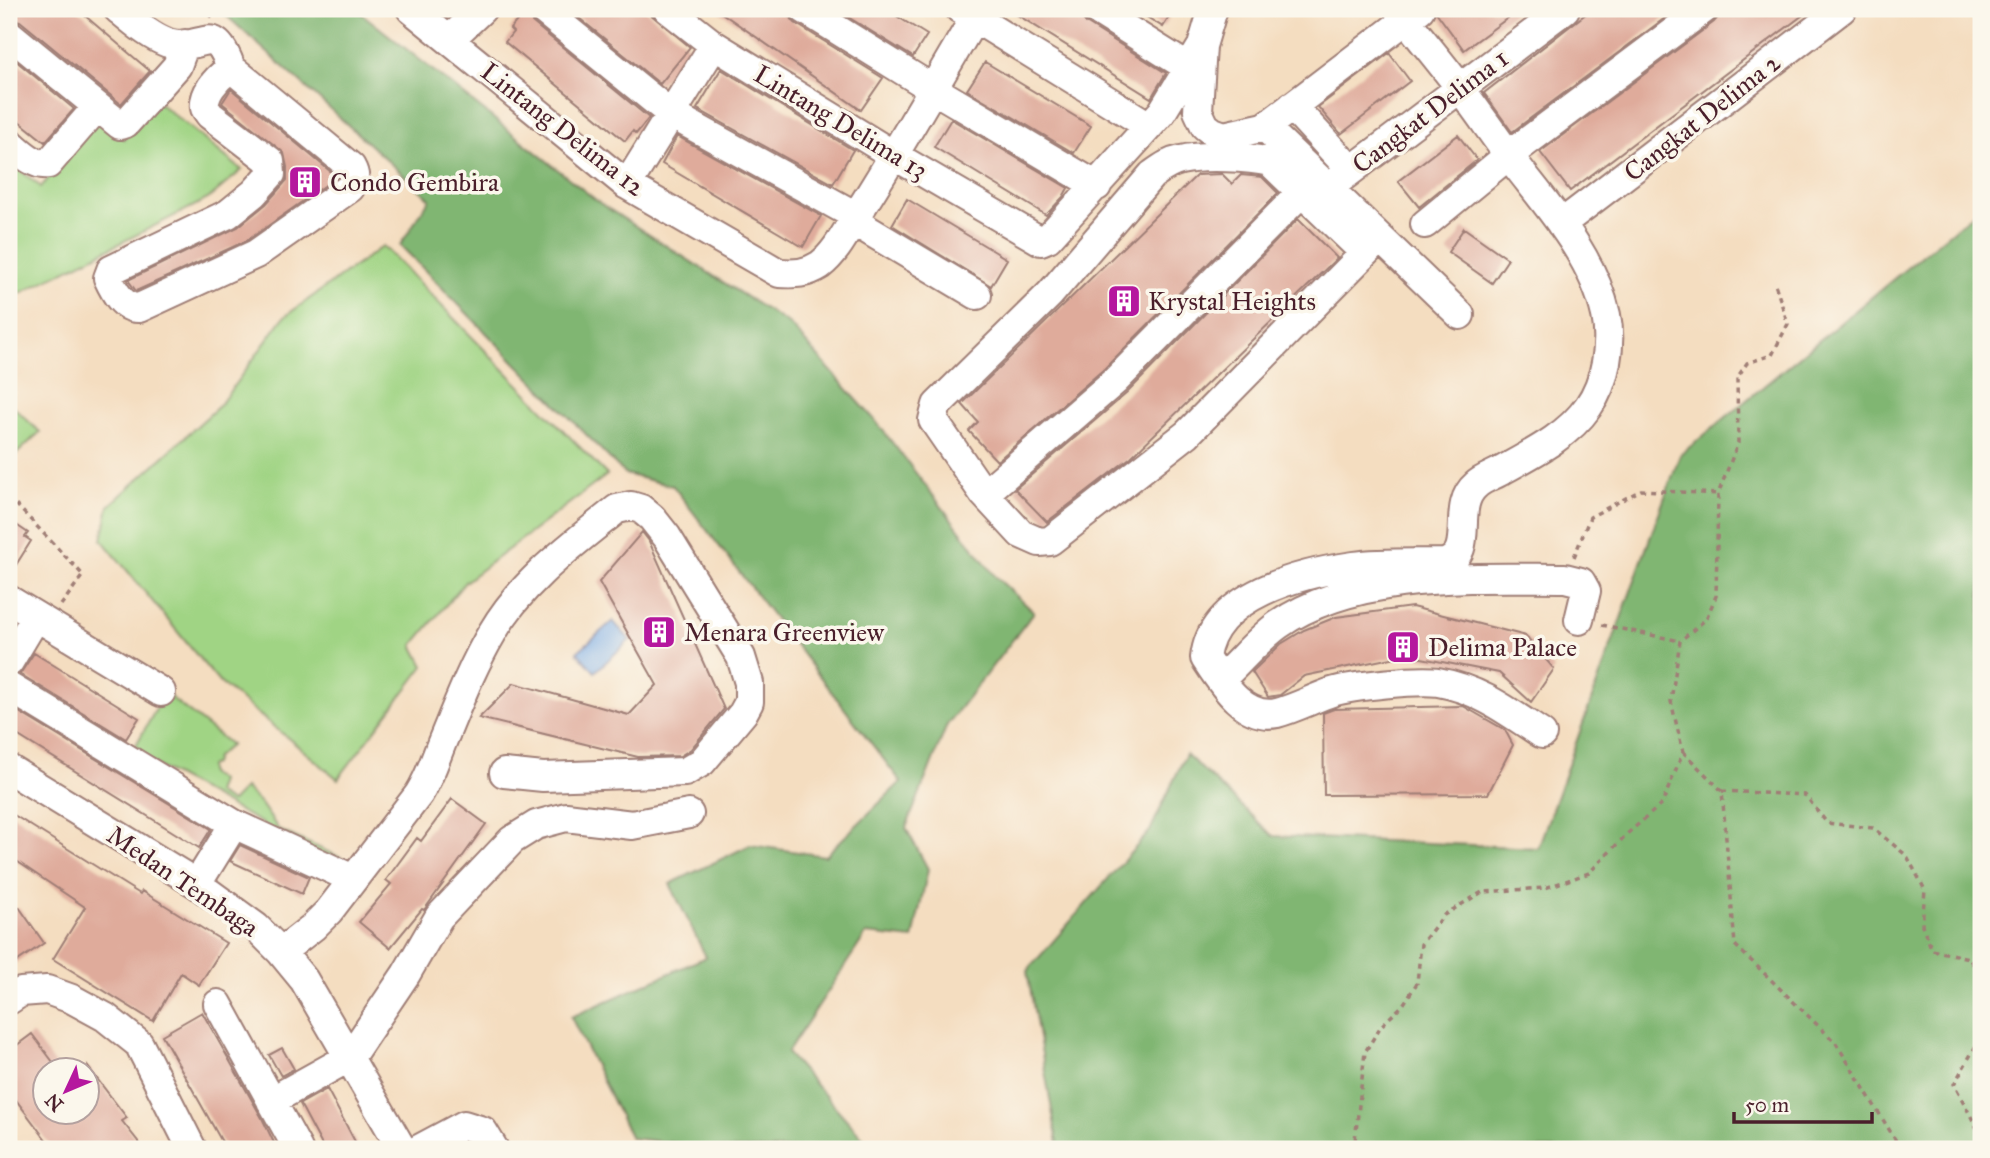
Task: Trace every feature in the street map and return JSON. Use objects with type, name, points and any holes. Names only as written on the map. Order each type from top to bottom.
[{"type":"street","points":[[118,9],[144,30],[169,43],[185,44],[202,52],[223,77],[351,167],[355,175],[355,181],[350,188],[257,254],[133,309],[126,306],[112,287],[107,278],[111,270],[228,214],[254,193],[271,174],[270,161],[210,116],[205,108],[207,94],[223,77]]},
{"type":"street","name":"Lintang Delima 12","points":[[411,9],[627,185],[779,273],[797,274],[810,271],[822,263],[854,218]]},
{"type":"street","points":[[450,39],[482,9]]},
{"type":"street","points":[[542,9],[671,114],[854,218],[977,295]]},
{"type":"street","name":"Lintang Delima 13","points":[[668,9],[714,45],[1038,240],[1045,240],[1097,186]]},
{"type":"street","points":[[804,9],[1097,186],[1169,102],[1196,57],[1213,9]]},
{"type":"street","points":[[1095,9],[1196,57]]},
{"type":"street","name":"Cangkat Delima 1","points":[[984,494],[1115,381],[1315,190],[1351,170],[1565,9]]},
{"type":"street","points":[[1425,224],[1509,155],[1702,9]]},
{"type":"street","name":"Cangkat Delima 2","points":[[1561,224],[1842,9]]},
{"type":"street","points":[[854,218],[895,156],[972,12],[1149,126]]},
{"type":"street","points":[[1196,57],[1198,111],[1205,125],[1224,136],[1265,127],[1408,12],[1587,262],[1606,316],[1608,353],[1590,405],[1571,427],[1541,449],[1476,484],[1466,497],[1462,510],[1461,549],[1458,555],[1445,562],[1356,566],[1321,572],[1268,589],[1232,610],[1212,633],[1205,658],[1220,680],[1244,705],[1258,712],[1274,713],[1351,688],[1438,682],[1481,694],[1542,734]]},
{"type":"street","points":[[9,34],[120,125],[126,123],[177,66],[185,44]]},
{"type":"street","points":[[627,185],[714,45]]},
{"type":"street","points":[[1292,106],[1351,170]]},
{"type":"street","points":[[9,142],[33,161],[43,165],[53,160],[97,107]]},
{"type":"street","points":[[1265,127],[1315,190],[1373,246],[1460,315]]},
{"type":"street","points":[[1315,190],[1276,166],[1258,159],[1194,158],[1165,166],[1152,175],[1050,294],[937,404],[933,420],[936,427],[984,494],[1021,534],[1039,542],[1050,541],[1186,434],[1373,246]]},
{"type":"street","name":"Medan Tembaga","points":[[9,769],[197,884],[256,927],[281,952],[313,928],[419,794],[431,775],[444,738],[482,653],[510,607],[529,584],[617,509],[631,506],[641,509],[667,537],[741,657],[750,689],[746,708],[702,762],[685,772],[543,777],[504,773]]},
{"type":"street","points":[[1220,680],[1278,626],[1321,603],[1399,583],[1442,578],[1565,578],[1581,583],[1586,591],[1579,620]]},
{"type":"street","points":[[9,600],[160,692]]},
{"type":"street","points":[[9,662],[42,620]]},
{"type":"street","points":[[9,687],[234,824],[353,880]]},
{"type":"street","points":[[271,1101],[350,1057],[406,974],[439,917],[512,840],[536,825],[566,817],[632,825],[689,814]]},
{"type":"street","points":[[197,884],[234,824]]},
{"type":"street","points":[[281,952],[304,980],[402,1149]]},
{"type":"street","points":[[9,1000],[21,992],[47,990],[72,999],[104,1017],[139,1044],[192,1149]]},
{"type":"street","points":[[218,1004],[298,1149]]},
{"type":"street","points":[[419,1149],[464,1125],[483,1131],[494,1149]]},
{"type":"path","points":[[1775,284],[1788,324],[1772,355],[1747,363],[1737,378],[1738,443],[1718,494],[1716,596],[1706,619],[1680,641],[1671,701],[1683,751],[1722,791],[1735,945],[1836,1043],[1902,1149]]},
{"type":"path","points":[[1565,578],[1590,517],[1641,490],[1718,494]]},
{"type":"path","points":[[9,497],[83,575],[42,620]]},
{"type":"path","points":[[1579,620],[1680,641]]},
{"type":"path","points":[[1354,1149],[1365,1052],[1381,1026],[1402,1005],[1417,983],[1420,944],[1444,915],[1482,892],[1545,888],[1589,873],[1662,804],[1683,751]]},
{"type":"path","points":[[1722,791],[1805,794],[1827,823],[1873,828],[1907,856],[1925,890],[1922,925],[1932,950],[1969,958],[1981,976]]},
{"type":"path","points":[[1978,1149],[1979,1132],[1954,1084],[1981,1037]]},
{"type":"green space","points":[[219,9],[356,9],[601,204],[790,325],[874,419],[996,577],[1034,612],[947,725],[906,828],[928,869],[913,939],[866,934],[787,1053],[873,1149],[727,1149],[631,1138],[571,1017],[706,957],[670,884],[750,845],[825,856],[901,782],[673,486],[625,474],[400,245],[430,199]]},
{"type":"green space","points":[[158,102],[242,170],[208,199],[9,299],[9,161],[41,187],[98,119],[124,139]]},
{"type":"green space","points":[[1981,207],[1981,1149],[1059,1149],[1027,971],[1150,831],[1186,754],[1273,836],[1538,848],[1680,455]]},
{"type":"green space","points":[[383,246],[607,475],[465,582],[413,645],[424,666],[338,779],[218,681],[102,540],[109,506],[219,406],[284,317]]},
{"type":"green space","points":[[9,403],[40,432],[9,461]]},
{"type":"green space","points":[[165,693],[231,745],[209,766],[209,774],[220,781],[216,793],[231,802],[245,788],[261,804],[279,830],[346,860],[341,867],[132,752]]},
{"type":"water","points":[[613,621],[630,640],[595,672],[577,652]]},
{"type":"building","points":[[9,9],[77,9],[150,71],[121,104],[20,21],[9,18]]},
{"type":"building","points":[[568,9],[644,9],[690,47],[660,84]]},
{"type":"building","points":[[716,9],[787,9],[795,23],[883,78],[861,110]]},
{"type":"building","points":[[835,9],[885,9],[927,35],[913,57]]},
{"type":"building","points":[[1008,9],[1078,9],[1086,23],[1166,73],[1151,98]]},
{"type":"building","points":[[1134,9],[1174,9],[1163,27]]},
{"type":"building","points":[[1436,9],[1520,9],[1464,50]]},
{"type":"building","points":[[1592,9],[1677,9],[1512,132],[1484,93]]},
{"type":"building","points":[[1720,9],[1811,9],[1570,191],[1540,152],[1714,22]]},
{"type":"building","points":[[526,10],[532,22],[649,118],[636,134],[633,131],[625,141],[505,42],[513,32],[510,29]]},
{"type":"building","points":[[1389,53],[1410,81],[1341,134],[1318,107]]},
{"type":"building","points":[[9,55],[74,109],[45,142],[9,113]]},
{"type":"building","points":[[985,62],[1091,126],[1074,153],[967,90]]},
{"type":"building","points":[[721,69],[853,150],[833,184],[697,109]]},
{"type":"building","points":[[231,89],[337,177],[248,240],[136,291],[128,280],[238,227],[266,204],[287,180],[284,153],[222,103]]},
{"type":"building","points":[[951,119],[1068,188],[1063,197],[1046,215],[934,147]]},
{"type":"building","points":[[1458,135],[1477,160],[1419,207],[1398,181]]},
{"type":"building","points":[[677,136],[821,216],[803,247],[662,164]]},
{"type":"building","name":"Krystal Heights","points":[[1222,174],[1232,184],[1241,175],[1262,177],[1278,193],[1104,369],[997,461],[969,431],[978,422],[962,404],[1197,175]]},
{"type":"building","points":[[907,199],[1007,259],[991,286],[892,225]]},
{"type":"building","name":"Krystal Heights","points":[[1298,219],[1337,258],[1131,457],[1047,522],[1015,489],[1127,393]]},
{"type":"building","points":[[1464,228],[1508,259],[1492,283],[1448,252]]},
{"type":"building","points":[[9,520],[28,533],[25,537],[31,541],[9,576]]},
{"type":"building","name":"Menara Greenview","points":[[642,532],[649,541],[724,709],[691,749],[680,756],[638,757],[479,718],[514,683],[629,715],[657,685],[599,582]]},
{"type":"building","name":"Delima Palace","points":[[1412,607],[1526,636],[1554,669],[1531,702],[1499,673],[1406,655],[1304,676],[1280,695],[1268,697],[1252,672],[1281,644],[1304,630],[1336,617]]},
{"type":"building","points":[[34,653],[139,718],[126,739],[20,674]]},
{"type":"building","points":[[9,706],[211,829],[199,848],[9,730]]},
{"type":"building","points":[[1463,706],[1505,730],[1513,745],[1488,794],[1324,795],[1323,713],[1334,709]]},
{"type":"building","points":[[452,799],[486,824],[424,910],[422,909],[390,948],[359,922],[391,884],[386,880],[417,838],[421,841]]},
{"type":"building","points":[[9,812],[140,894],[142,891],[226,943],[199,985],[181,973],[153,1021],[53,959],[85,907],[9,856]]},
{"type":"building","points":[[240,845],[309,877],[302,894],[230,861]]},
{"type":"building","points":[[19,907],[44,943],[9,967],[9,914]]},
{"type":"building","points":[[202,1012],[277,1149],[226,1149],[162,1035]]},
{"type":"building","points":[[32,1034],[48,1056],[32,1056],[32,1121],[16,1100],[9,1105],[9,1051]]},
{"type":"building","points":[[282,1048],[294,1069],[281,1076],[269,1055]]},
{"type":"building","points":[[102,1085],[127,1118],[122,1121],[144,1149],[53,1149],[36,1126],[102,1126]]},
{"type":"building","points":[[327,1089],[359,1149],[324,1149],[300,1104]]},
{"type":"place","name":"Condo Gembira","points":[[305,182]]},
{"type":"place","name":"Krystal Heights","points":[[1124,301]]},
{"type":"place","name":"Menara Greenview","points":[[659,632]]},
{"type":"place","name":"Delima Palace","points":[[1403,647]]}]
